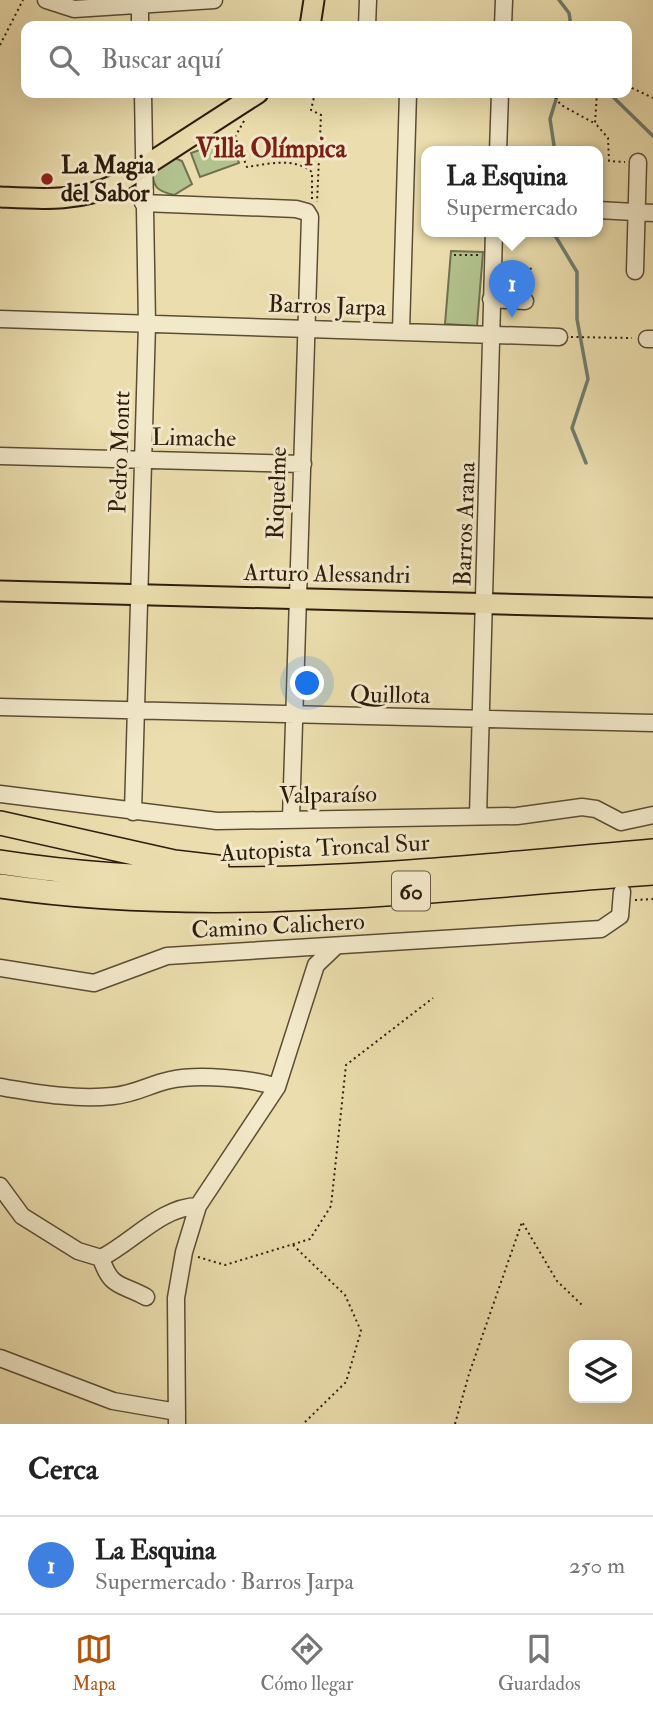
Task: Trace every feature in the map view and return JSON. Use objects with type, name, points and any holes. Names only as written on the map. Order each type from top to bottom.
[{"type":"highway","points":[[0,823],[174,862],[245,870],[412,872]]},
{"type":"highway","name":"Autopista Troncal Sur","points":[[0,862],[120,876],[218,881],[315,879],[653,851]]},
{"type":"highway","name":"Autopista Troncal Sur","points":[[0,886],[120,899],[218,902],[317,898],[653,873]]},
{"type":"main road","points":[[311,21],[314,0]]},
{"type":"main road","points":[[0,197],[59,200],[92,195],[144,166],[250,98]]},
{"type":"main road","name":"Arturo Alessandri","points":[[0,591],[653,608]]},
{"type":"street","points":[[46,0],[74,9],[214,0]]},
{"type":"street","points":[[367,21],[368,0]]},
{"type":"street","points":[[503,21],[504,0]]},
{"type":"street","points":[[140,3],[140,21]]},
{"type":"street","name":"Pedro Montt","points":[[133,812],[137,593],[147,324],[143,98]]},
{"type":"street","points":[[401,331],[408,98]]},
{"type":"street","points":[[498,146],[500,98]]},
{"type":"street","points":[[635,271],[638,162]]},
{"type":"street","points":[[143,203],[307,212]]},
{"type":"street","points":[[603,210],[653,213]]},
{"type":"street","name":"Riquelme","points":[[290,818],[310,217],[307,212]]},
{"type":"street","name":"Barros Arana","points":[[478,816],[495,237]]},
{"type":"street","points":[[491,299],[525,301]]},
{"type":"street","name":"Barros Jarpa","points":[[0,319],[559,337]]},
{"type":"street","name":"Limache","points":[[0,456],[303,464]]},
{"type":"street","name":"Quillota","points":[[0,708],[653,723]]},
{"type":"street","name":"Valparaíso","points":[[0,794],[217,821],[517,816],[582,807],[596,809],[621,822]]},
{"type":"street","points":[[622,839],[621,822],[653,815]]},
{"type":"street","name":"Camino Calichero","points":[[0,968],[94,983],[167,956],[601,929],[620,916],[623,896]]},
{"type":"street","points":[[0,1359],[113,1401],[177,1418],[176,1298],[184,1252],[198,1206],[277,1087],[316,965],[336,946]]},
{"type":"street","points":[[0,1087],[81,1098],[145,1090],[170,1080],[214,1078],[265,1083],[277,1087]]},
{"type":"street","points":[[0,1186],[22,1216],[78,1251],[101,1258],[121,1248],[178,1208],[198,1206]]},
{"type":"street","points":[[101,1258],[107,1277],[116,1285],[129,1287],[146,1297]]},
{"type":"path","points":[[0,45],[23,0]]},
{"type":"path","points":[[632,88],[653,98]]},
{"type":"path","points":[[307,212],[317,207],[321,115],[311,110],[314,98]]},
{"type":"path","points":[[556,98],[561,105],[595,124],[608,138],[609,161],[638,162]]},
{"type":"path","points":[[595,124],[597,98]]},
{"type":"path","points":[[248,115],[235,137],[247,167],[279,162],[304,165],[312,172],[313,198],[307,212]]},
{"type":"path","points":[[454,255],[493,255]]},
{"type":"path","points":[[525,301],[531,267]]},
{"type":"path","points":[[559,337],[650,339]]},
{"type":"path","points":[[623,896],[653,899]]},
{"type":"path","points":[[184,1252],[225,1265],[310,1238],[331,1206],[346,1065],[433,998]]},
{"type":"path","points":[[455,1424],[468,1374],[522,1222],[557,1281],[583,1306]]},
{"type":"path","points":[[292,1244],[345,1295],[361,1331],[346,1382],[303,1424]]},
{"type":"green space","points":[[230,139],[239,163],[200,177],[191,153]]},
{"type":"green space","points":[[172,157],[182,161],[192,184],[174,195],[157,187],[153,176],[153,170]]},
{"type":"green space","points":[[451,251],[483,252],[477,326],[445,324]]},
{"type":"waterway","points":[[559,0],[569,13],[570,21]]},
{"type":"waterway","points":[[554,146],[550,119],[556,98]]},
{"type":"waterway","points":[[614,98],[653,136]]},
{"type":"waterway","points":[[556,237],[577,272],[577,319],[588,379],[572,428],[586,463]]},
{"type":"place","name":"La Magia del Sabor","points":[[47,179]]},
{"type":"place","name":"La Esquina","points":[[512,318]]},
{"type":"district","name":"Villa Olímpica","points":[[271,149]]}]
